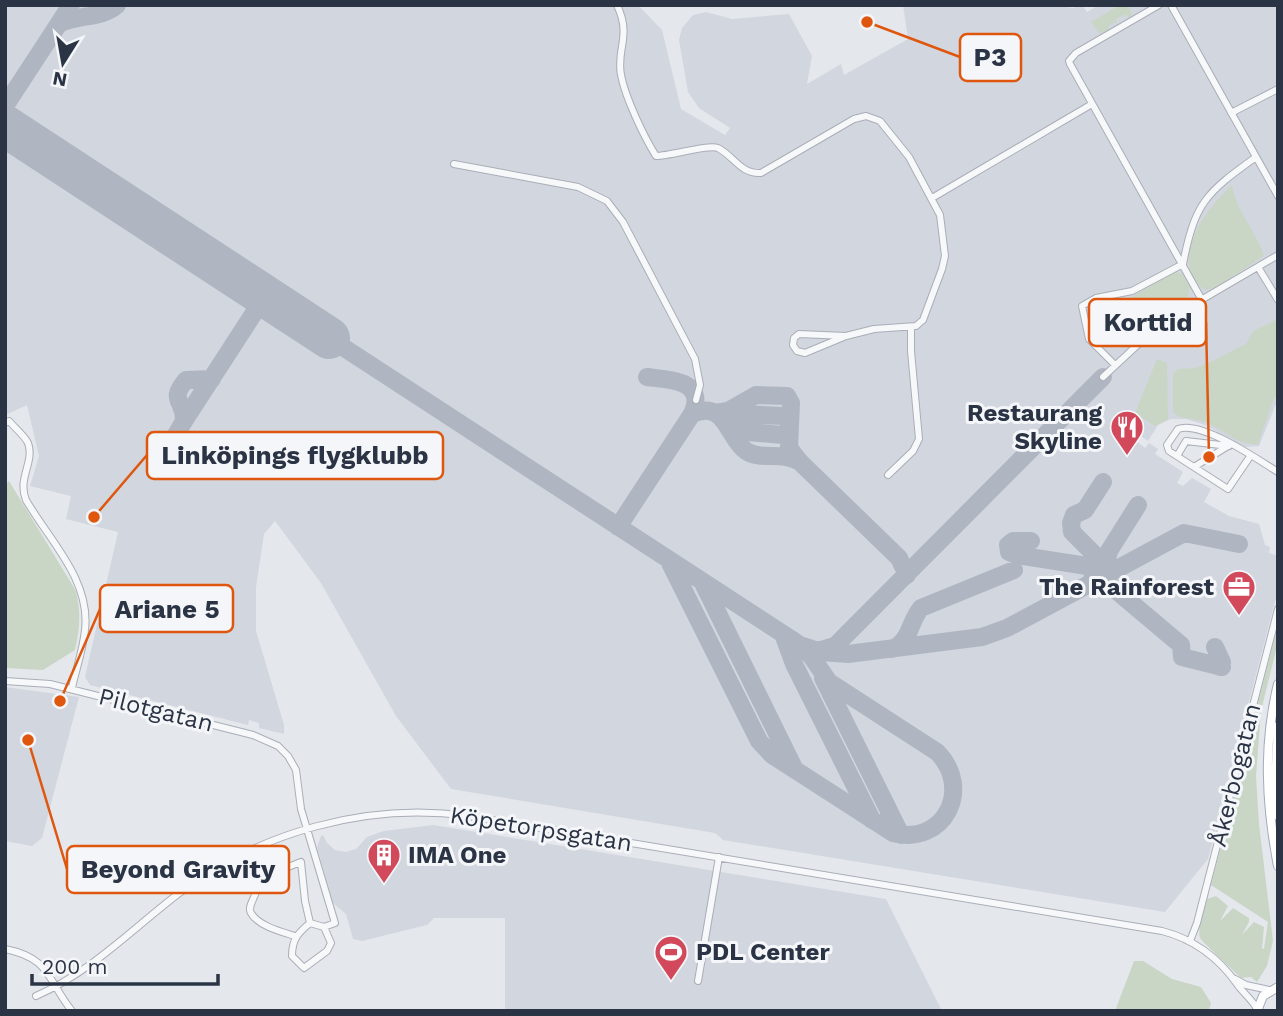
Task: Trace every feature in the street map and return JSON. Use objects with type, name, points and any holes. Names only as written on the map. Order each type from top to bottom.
[{"type":"main road","points":[[1278,684],[1269,728],[1266,763],[1268,808],[1278,866]]},
{"type":"main road","points":[[1278,726],[1275,784],[1278,816]]},
{"type":"main road","points":[[1257,1010],[1261,998],[1275,988]]},
{"type":"street","points":[[617,5],[625,35],[621,75],[656,156],[706,147],[717,148],[741,168],[761,173],[854,119],[870,117],[886,126],[909,157],[940,215],[945,256],[923,320],[911,328],[887,327],[846,336],[805,353],[797,351],[793,345],[794,338],[799,334],[846,336]]},
{"type":"street","points":[[1159,5],[1072,56],[1069,61],[1202,300]]},
{"type":"street","points":[[1171,5],[1278,196]]},
{"type":"street","points":[[1231,113],[1278,89]]},
{"type":"street","points":[[932,198],[1092,104]]},
{"type":"street","points":[[1115,365],[1089,339],[1082,306],[1096,298],[1132,292],[1183,264],[1192,224],[1200,207],[1215,189],[1256,157]]},
{"type":"street","points":[[454,164],[578,187],[594,192],[607,201],[623,222],[695,359],[700,385],[696,400]]},
{"type":"street","points":[[1103,377],[1160,324],[1278,255]]},
{"type":"street","points":[[1258,267],[1278,300]]},
{"type":"street","points":[[888,475],[913,451],[919,439],[911,328]]},
{"type":"street","name":"Pilotgatan","points":[[5,423],[9,421],[27,443],[29,459],[22,481],[26,500],[71,570],[82,594],[85,631],[72,688],[253,735],[278,746],[288,756],[296,771],[301,809],[335,923],[324,928]]},
{"type":"street","points":[[1251,455],[1228,489],[1169,451],[1167,445],[1175,431],[1181,427],[1196,429],[1251,455],[1278,472]]},
{"type":"street","points":[[1177,456],[1186,441],[1231,446]]},
{"type":"street","points":[[1194,467],[1231,446]]},
{"type":"street","name":"Åkerbogatan","points":[[1190,941],[1278,609]]},
{"type":"street","points":[[5,681],[72,688]]},
{"type":"street","name":"Köpetorpsgatan","points":[[36,996],[106,954],[213,869],[251,849],[307,829],[369,816],[419,813],[455,814],[1151,928],[1190,941],[1211,955],[1233,977],[1257,1010]]},
{"type":"street","points":[[698,981],[719,857]]},
{"type":"street","points":[[295,936],[277,930],[251,914],[249,909],[256,890],[268,876],[301,862],[310,923]]},
{"type":"street","points":[[310,923],[324,928],[331,943],[327,951],[304,968],[292,956],[292,945],[295,936],[310,923]]},
{"type":"street","points":[[5,949],[35,959],[47,972],[72,1011]]},
{"type":"street","name":"Köpetorpsgatan","points":[[1233,977],[1247,985],[1275,988]]},
{"type":"shaded area","points":[[5,5],[638,5],[662,30],[681,109],[725,135],[730,128],[699,108],[688,92],[679,40],[682,28],[693,15],[706,12],[732,19],[789,14],[812,56],[807,84],[841,64],[844,75],[908,39],[903,5],[1052,5],[1073,8],[1082,5],[1087,12],[1099,5],[1278,5],[1278,399],[1259,446],[1245,447],[1205,425],[1186,419],[1171,419],[1158,425],[1148,441],[1141,436],[1137,442],[1145,448],[1149,443],[1158,449],[1155,454],[1183,472],[1177,483],[1183,486],[1192,478],[1211,489],[1204,502],[1229,516],[1259,524],[1265,545],[1270,547],[1269,553],[1278,556],[1278,590],[1208,859],[1165,912],[723,840],[715,833],[451,789],[396,716],[321,583],[275,521],[264,534],[256,587],[256,631],[284,725],[284,734],[259,728],[259,723],[249,720],[248,725],[90,685],[85,677],[118,532],[66,519],[71,496],[30,486],[39,456],[27,405],[5,415]]},
{"type":"shaded area","points":[[5,687],[79,697],[42,838],[32,846],[5,841]]},
{"type":"shaded area","points":[[433,825],[886,899],[942,1011],[505,1011],[505,918],[434,918],[427,925],[362,941],[353,939],[346,914],[333,903],[317,847],[321,836],[323,835],[335,850],[346,852],[356,849],[367,837],[384,831]]},
{"type":"green space","points":[[1120,5],[1128,5],[1132,15],[1129,18],[1126,14],[1116,19],[1117,25],[1115,22],[1108,27],[1109,30],[1099,33],[1091,22]]},
{"type":"green space","points":[[1232,185],[1238,204],[1264,256],[1215,288],[1205,290],[1194,278],[1189,265],[1189,251],[1202,221]]},
{"type":"green space","points":[[1174,272],[1183,274],[1190,287],[1187,300],[1126,349],[1102,306],[1123,302]]},
{"type":"green space","points":[[1278,319],[1278,398],[1274,398],[1258,444],[1237,440],[1212,425],[1183,418],[1173,412],[1173,374],[1178,369],[1195,368],[1211,362],[1247,343],[1253,331]]},
{"type":"green space","points":[[1157,359],[1167,363],[1168,419],[1155,426],[1135,413]]},
{"type":"green space","points":[[9,481],[76,591],[78,599],[79,620],[75,650],[43,670],[5,668],[5,485]]},
{"type":"green space","points":[[1278,625],[1278,642],[1261,711],[1256,776],[1273,941],[1267,966],[1257,982],[1251,977],[1241,978],[1202,941],[1199,929],[1207,899],[1216,896],[1228,906],[1220,921],[1233,908],[1249,918],[1242,935],[1254,922],[1264,927],[1264,949],[1268,922],[1211,885]]},
{"type":"green space","points":[[1134,961],[1143,961],[1172,979],[1201,987],[1211,1003],[1209,1011],[1115,1011]]},
{"type":"taxiway","points":[[5,106],[71,5]]},
{"type":"taxiway","points":[[59,24],[97,15],[117,5]]},
{"type":"taxiway","points":[[161,468],[184,421],[265,296]]},
{"type":"taxiway","points":[[329,338],[797,643],[811,656],[829,682],[937,752],[948,766],[953,782],[953,797],[948,811],[939,823],[927,831],[911,835],[893,833],[772,755],[759,741],[668,559]]},
{"type":"taxiway","points":[[618,527],[692,414],[695,403],[695,394],[684,384],[647,377]]},
{"type":"taxiway","points":[[818,651],[835,646],[1103,377]]},
{"type":"taxiway","points":[[184,421],[178,397],[181,387],[186,380],[212,379]]},
{"type":"taxiway","points":[[715,413],[728,411],[756,395],[787,396],[791,403],[789,448],[800,462]]},
{"type":"taxiway","points":[[692,414],[703,411],[719,416],[740,445],[752,454],[786,457],[800,462],[899,558],[907,575]]},
{"type":"taxiway","points":[[724,413],[783,416],[790,422]]},
{"type":"taxiway","points":[[725,419],[748,432],[783,435],[789,440]]},
{"type":"taxiway","points":[[1103,482],[1085,510],[1074,515],[1071,523],[1072,532],[1102,562],[1104,569]]},
{"type":"taxiway","points":[[1104,572],[1109,551],[1138,505]]},
{"type":"taxiway","points":[[803,646],[821,652],[848,654],[982,637],[1007,628],[1184,533],[1239,544]]},
{"type":"taxiway","points":[[1031,541],[1013,541],[1008,545],[1009,552],[1087,566],[1093,572],[1090,583]]},
{"type":"taxiway","points":[[892,649],[903,641],[921,608],[1014,570]]},
{"type":"taxiway","points":[[702,581],[795,770]]},
{"type":"taxiway","points":[[1092,582],[1111,586],[1181,645],[1182,657],[1222,667]]},
{"type":"taxiway","points":[[783,634],[794,664],[872,820]]},
{"type":"taxiway","points":[[1215,647],[1222,662],[1220,667]]},
{"type":"taxiway","points":[[823,678],[901,835]]},
{"type":"runway","points":[[5,126],[329,338]]},
{"type":"place","name":"P3","points":[[867,22]]},
{"type":"place","name":"Restaurang Skyline","points":[[1127,457]]},
{"type":"place","name":"Korttid","points":[[1209,457]]},
{"type":"place","name":"Linköpings flygklubb","points":[[94,517]]},
{"type":"place","name":"The Rainforest","points":[[1239,617]]},
{"type":"place","name":"Ariane 5","points":[[60,701]]},
{"type":"place","name":"Beyond Gravity","points":[[28,740]]},
{"type":"place","name":"IMA One","points":[[384,885]]},
{"type":"place","name":"PDL Center","points":[[671,982]]}]
